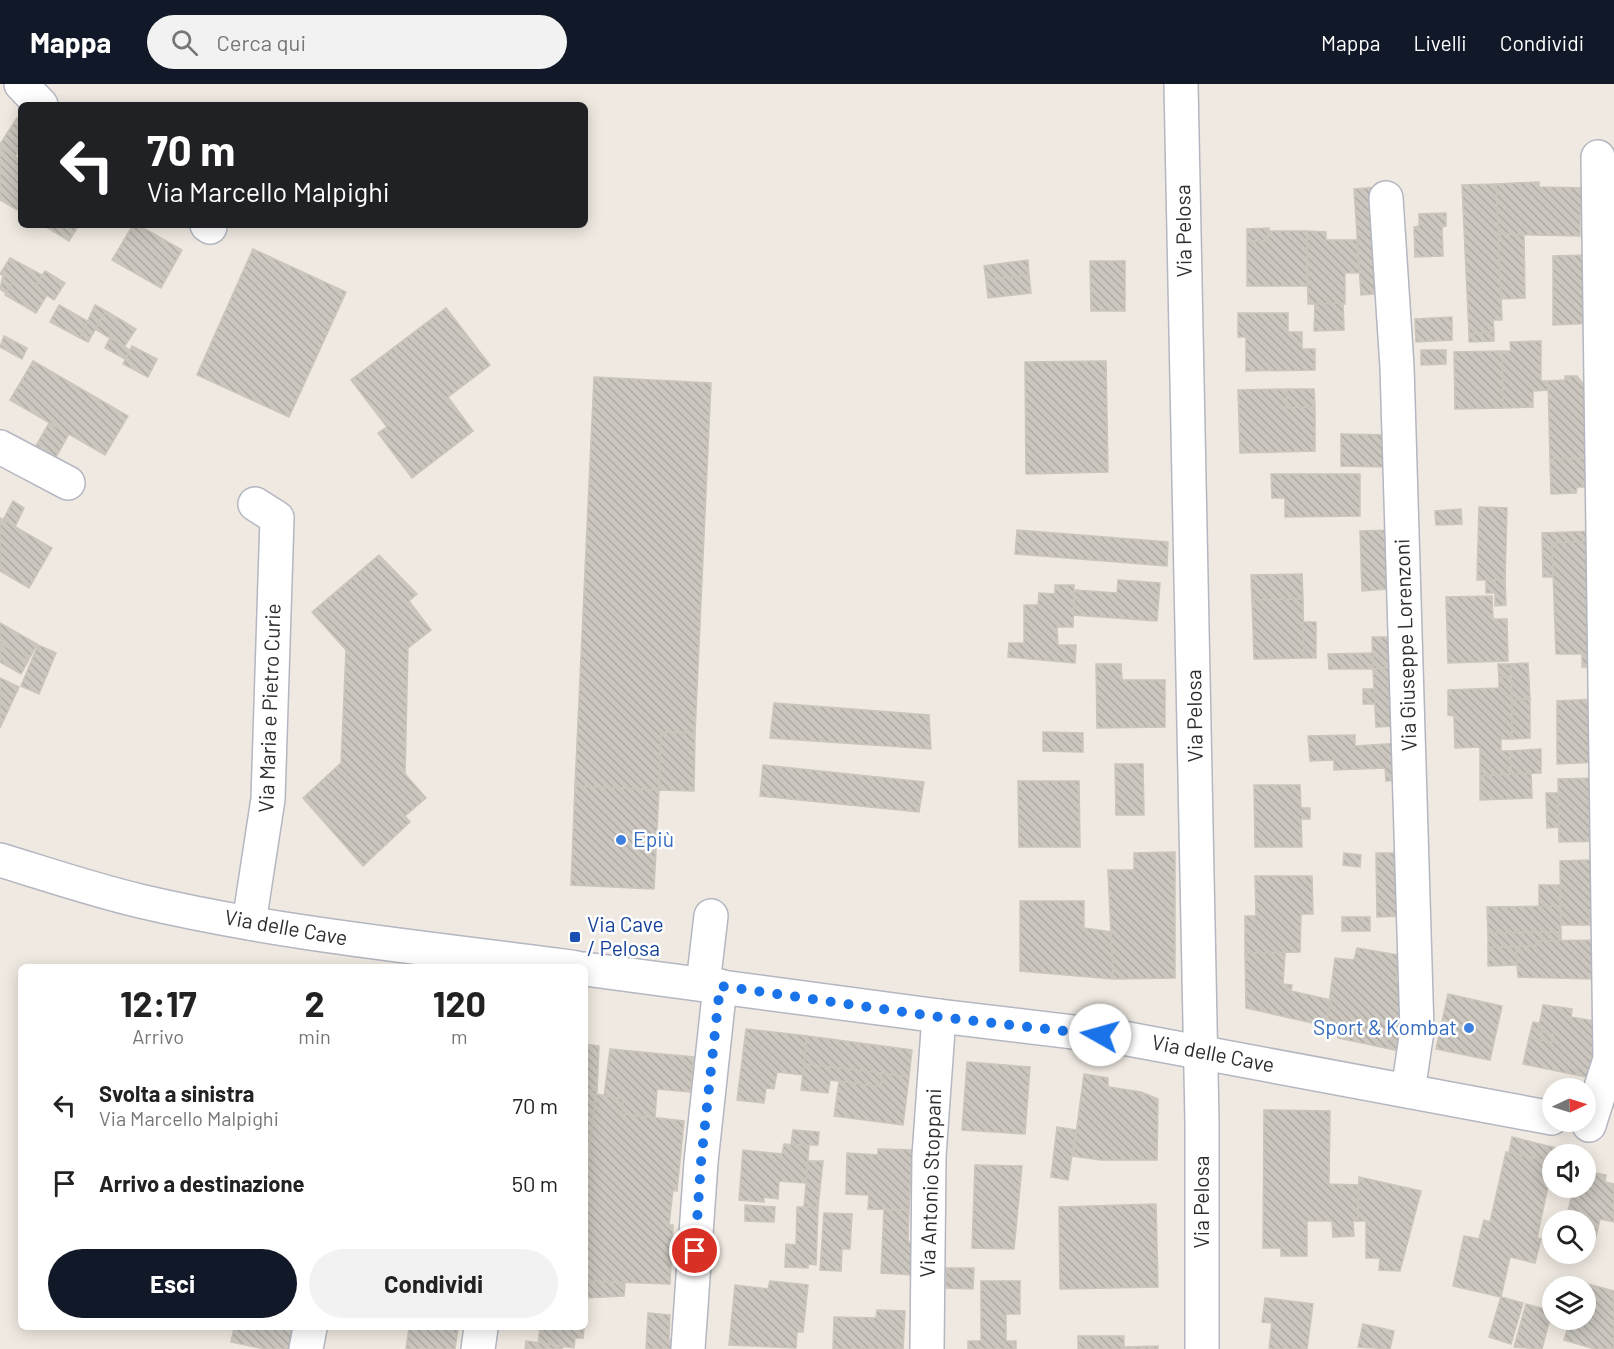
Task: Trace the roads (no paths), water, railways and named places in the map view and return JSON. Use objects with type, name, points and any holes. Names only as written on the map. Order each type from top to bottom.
[{"type":"street","points":[[21,84],[38,102]]},
{"type":"street","name":"Via Pelosa","points":[[1181,84],[1199,1050],[1203,1122],[1202,1349]]},
{"type":"street","points":[[1596,1108],[1610,1059],[1598,157]]},
{"type":"street","name":"Via Giuseppe Lorenzoni","points":[[1386,198],[1398,378],[1417,1031],[1408,1091]]},
{"type":"street","points":[[0,447],[68,483]]},
{"type":"street","name":"Via Maria e Pietro Curie","points":[[249,923],[268,799],[277,518],[255,504]]},
{"type":"street","name":"Via delle Cave","points":[[0,860],[139,901],[249,923],[382,956],[529,964]]},
{"type":"street","points":[[688,1349],[711,985],[711,916]]},
{"type":"street","name":"Via delle Cave","points":[[588,969],[939,1017],[1123,1038],[1199,1050],[1542,1116]]},
{"type":"street","name":"Via Antonio Stoppani","points":[[927,1349],[929,1156],[939,1017]]},
{"type":"street","points":[[306,1349],[310,1330]]},
{"type":"street","points":[[478,1349],[481,1330]]},
{"type":"place","name":"Epiù","points":[[621,840]]},
{"type":"place","name":"Via Cave / Pelosa","points":[[575,937]]},
{"type":"place","name":"Sport & Kombat","points":[[1469,1028]]}]
